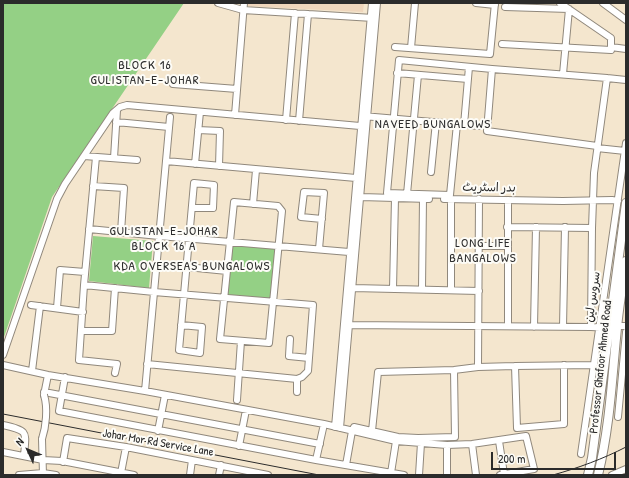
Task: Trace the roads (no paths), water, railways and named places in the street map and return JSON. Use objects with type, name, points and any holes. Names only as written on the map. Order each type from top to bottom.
[{"type":"main road","points":[[588,475],[592,458],[624,203]]},
{"type":"main road","name":"Professor Ghafoor Ahmed Road","points":[[598,475],[612,389],[617,326],[626,261]]},
{"type":"street","points":[[218,3],[296,13],[373,18]]},
{"type":"street","points":[[346,325],[353,288],[361,197],[364,116],[373,18],[372,3]]},
{"type":"street","points":[[373,18],[377,3]]},
{"type":"street","points":[[411,48],[415,3]]},
{"type":"street","points":[[395,47],[490,54],[495,4],[476,3]]},
{"type":"street","points":[[560,3],[611,38],[611,47]]},
{"type":"street","points":[[603,3],[626,20]]},
{"type":"street","points":[[235,115],[244,6]]},
{"type":"street","points":[[504,7],[569,9]]},
{"type":"street","points":[[563,74],[569,9]]},
{"type":"street","points":[[286,120],[296,13]]},
{"type":"street","points":[[299,121],[308,14]]},
{"type":"street","points":[[502,44],[610,50],[611,47],[626,49]]},
{"type":"street","points":[[469,67],[450,195],[387,193],[398,60],[626,80]]},
{"type":"street","points":[[492,69],[487,130],[597,148]]},
{"type":"street","points":[[398,73],[468,79]]},
{"type":"street","points":[[407,194],[418,74]]},
{"type":"street","points":[[591,327],[592,200],[597,148],[607,78]]},
{"type":"street","points":[[173,84],[237,89]]},
{"type":"street","points":[[3,355],[57,199],[65,184],[84,156],[116,110],[120,107],[127,106],[360,126]]},
{"type":"street","points":[[114,158],[116,110]]},
{"type":"street","points":[[195,164],[200,112]]},
{"type":"street","points":[[364,116],[479,126]]},
{"type":"street","points":[[337,427],[346,325],[349,252],[360,126],[364,116]]},
{"type":"street","points":[[144,391],[170,117]]},
{"type":"street","points":[[116,122],[169,126]]},
{"type":"street","points":[[431,172],[436,122]]},
{"type":"street","points":[[198,130],[220,131],[220,166]]},
{"type":"street","points":[[493,135],[625,151]]},
{"type":"street","name":"سروس لین","points":[[581,454],[593,364],[624,203],[626,143]]},
{"type":"street","points":[[84,156],[137,160]]},
{"type":"street","points":[[96,157],[85,272],[79,360],[117,364],[115,373]]},
{"type":"street","points":[[166,162],[356,178]]},
{"type":"street","points":[[253,204],[256,170]]},
{"type":"street","points":[[181,325],[202,327],[200,353],[179,350],[181,325],[185,295],[194,183],[214,185],[213,208],[192,208]]},
{"type":"street","points":[[93,186],[124,188],[121,232]]},
{"type":"street","points":[[319,249],[322,219],[324,193],[304,192],[301,217],[322,219]]},
{"type":"street","name":"بدر اسٹریٹ","points":[[361,197],[508,200],[612,200],[624,203]]},
{"type":"street","points":[[393,289],[395,198]]},
{"type":"street","points":[[422,289],[423,198]]},
{"type":"street","points":[[451,199],[451,290]]},
{"type":"street","points":[[478,367],[479,199]]},
{"type":"street","points":[[508,200],[508,326]]},
{"type":"street","points":[[234,202],[278,206],[282,210],[269,343],[220,339],[229,242],[234,202]]},
{"type":"street","points":[[507,227],[592,228]]},
{"type":"street","points":[[534,326],[536,227]]},
{"type":"street","points":[[563,327],[564,228]]},
{"type":"street","points":[[89,229],[349,252]]},
{"type":"street","points":[[479,246],[507,246]]},
{"type":"street","points":[[187,268],[227,271]]},
{"type":"street","points":[[57,308],[60,270],[85,272]]},
{"type":"street","points":[[84,285],[313,305],[308,371],[297,380],[147,364]]},
{"type":"street","points":[[81,331],[112,331],[114,288]]},
{"type":"street","points":[[353,288],[478,291]]},
{"type":"street","points":[[31,305],[83,312]]},
{"type":"street","points":[[32,371],[40,306]]},
{"type":"street","points":[[346,325],[609,328]]},
{"type":"street","points":[[617,326],[626,326]]},
{"type":"street","points":[[618,417],[626,332]]},
{"type":"street","points":[[290,339],[289,356],[309,358]]},
{"type":"street","points":[[237,400],[241,341]]},
{"type":"street","points":[[3,364],[48,375],[324,424],[396,441],[448,445],[499,441],[526,436],[534,468],[533,470],[500,475]]},
{"type":"street","points":[[372,431],[377,372],[454,370],[478,367],[593,364]]},
{"type":"street","points":[[515,366],[517,428],[563,425],[564,365]]},
{"type":"street","points":[[346,465],[354,427],[398,437],[455,437],[454,370]]},
{"type":"street","points":[[43,474],[42,439],[45,431],[44,393],[48,375]]},
{"type":"street","points":[[65,377],[59,411],[158,431],[404,475]]},
{"type":"street","points":[[297,380],[297,392]]},
{"type":"street","points":[[44,393],[62,395],[320,444]]},
{"type":"street","points":[[158,431],[165,395]]},
{"type":"street","points":[[239,446],[246,410]]},
{"type":"street","points":[[316,460],[324,424]]},
{"type":"street","points":[[3,425],[24,431],[26,435],[24,456]]},
{"type":"street","name":"Johar Mor Rd Service Lane","points":[[63,462],[67,438],[222,465],[268,475]]},
{"type":"street","points":[[391,473],[396,441]]},
{"type":"street","points":[[499,441],[504,474]]},
{"type":"street","points":[[419,475],[422,443]]},
{"type":"street","points":[[472,444],[476,475]]},
{"type":"street","points":[[447,475],[448,445]]},
{"type":"street","points":[[121,473],[126,448]]},
{"type":"street","points":[[3,452],[134,475]]},
{"type":"street","points":[[190,475],[192,460]]},
{"type":"street","points":[[219,475],[222,465]]},
{"type":"street","points":[[612,475],[626,468]]},
{"type":"street","points":[[19,475],[56,475]]},
{"type":"railway","points":[[3,414],[319,475]]},
{"type":"railway","points":[[553,475],[590,463],[626,447]]},
{"type":"district","name":"BLOCK 16 GULISTAN-E-JOHAR","points":[[145,74]]},
{"type":"district","name":"NAVEED BUNGALOWS","points":[[433,125]]},
{"type":"district","name":"GULISTAN-E-JOHAR BLOCK 16 A","points":[[164,240]]},
{"type":"district","name":"LONG LIFE BANGALOWS","points":[[483,252]]},
{"type":"district","name":"KDA OVERSEAS BUNGALOWS","points":[[192,267]]}]
